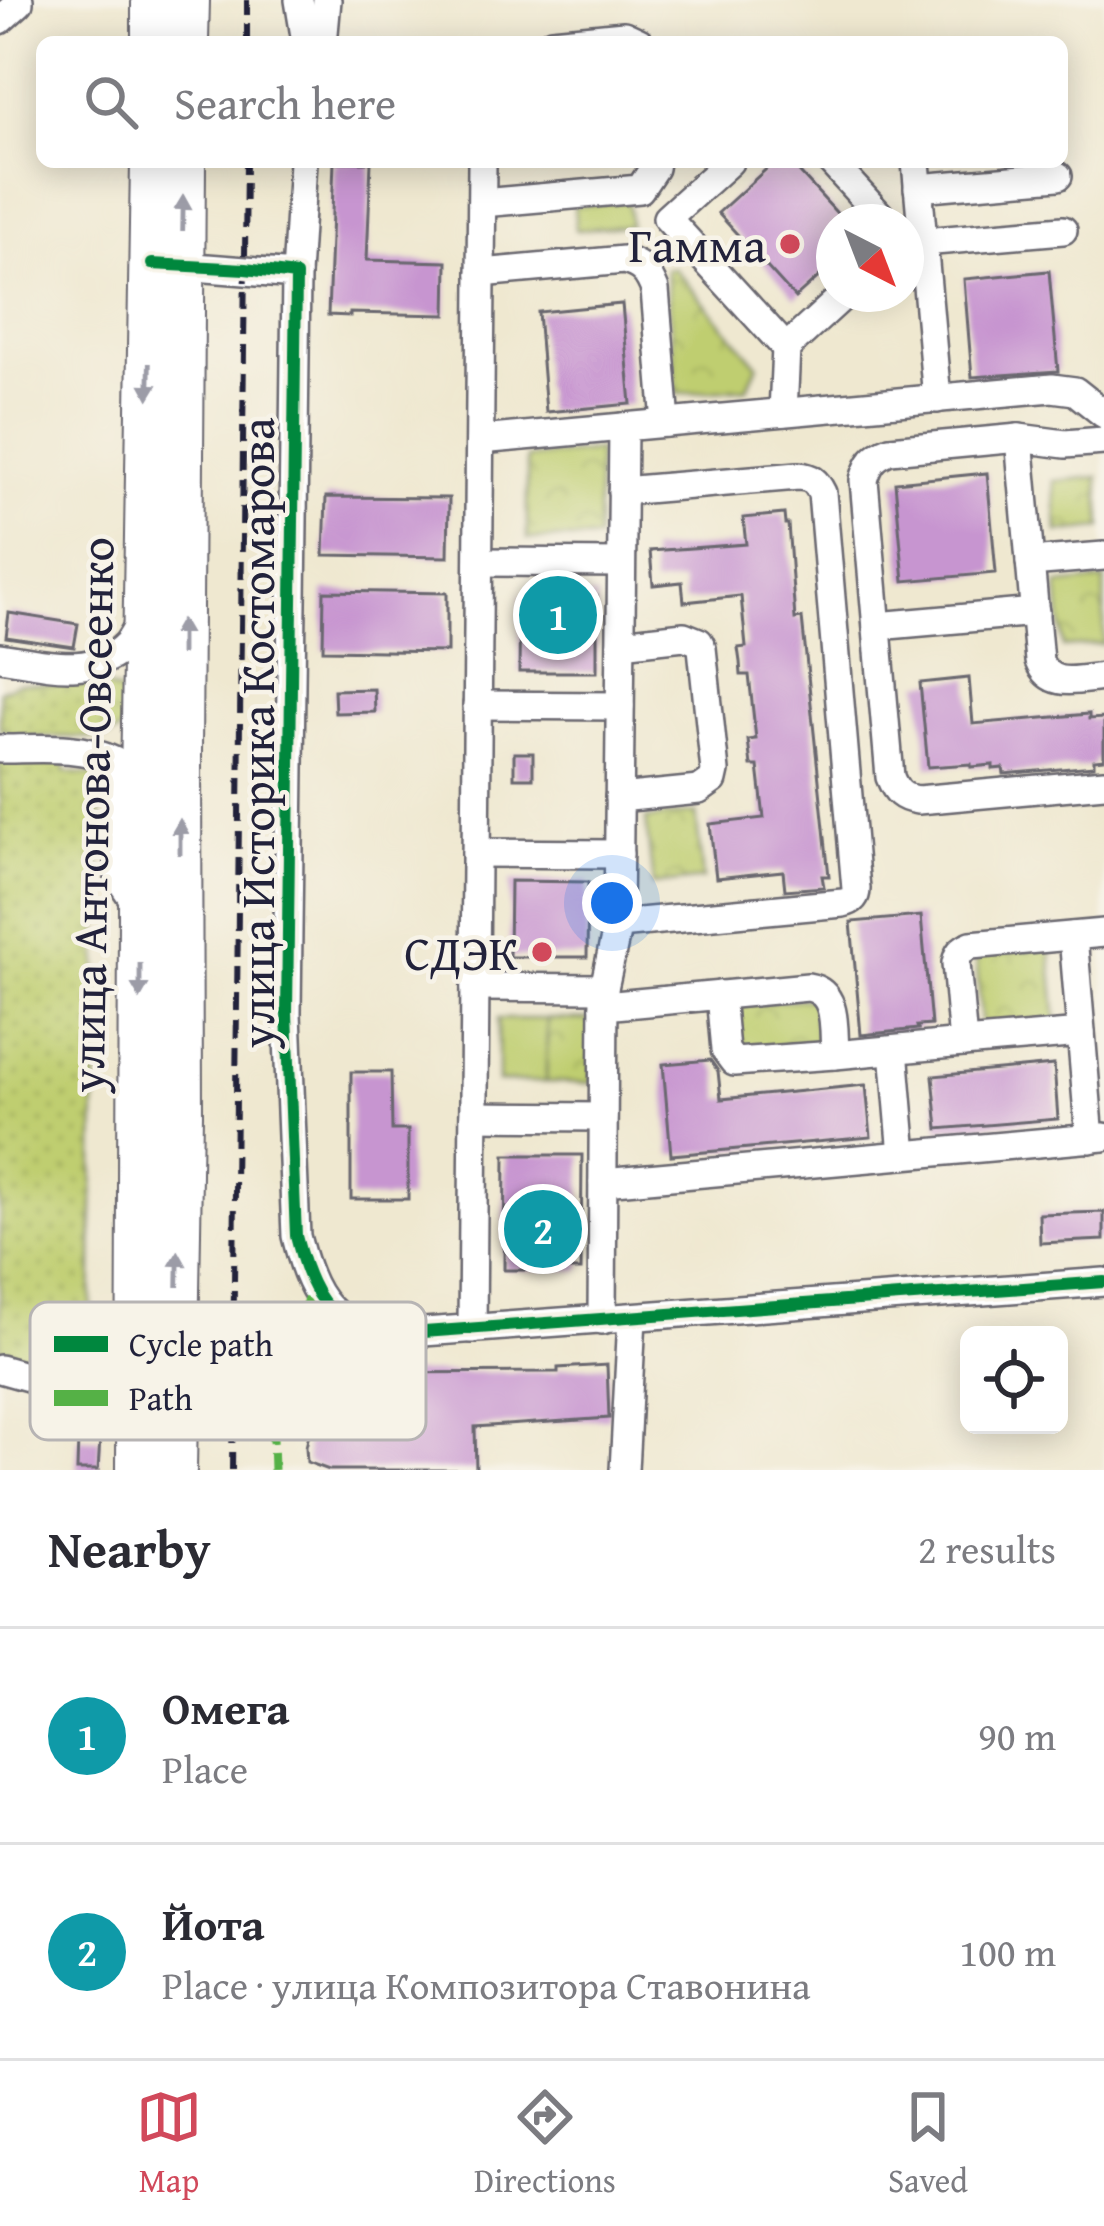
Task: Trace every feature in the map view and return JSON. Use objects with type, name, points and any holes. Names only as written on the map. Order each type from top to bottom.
[{"type":"highway","points":[[153,0],[153,36]]},
{"type":"highway","points":[[187,36],[188,0]]},
{"type":"highway","name":"улица Антонова-Овсеенко","points":[[153,168],[167,265],[181,1114],[178,1302]]},
{"type":"highway","name":"улица Антонова-Овсеенко","points":[[138,1302],[144,616],[167,265],[183,168]]},
{"type":"highway","name":"улица Антонова-Овсеенко","points":[[137,1470],[138,1440]]},
{"type":"highway","name":"улица Антонова-Овсеенко","points":[[175,1470],[176,1440]]},
{"type":"street","points":[[0,20],[19,0]]},
{"type":"street","points":[[299,0],[308,36]]},
{"type":"street","points":[[319,36],[324,33],[327,0]]},
{"type":"street","name":"улица Историка Костомарова","points":[[303,168],[296,275],[286,1012],[296,1236],[304,1268],[324,1302]]},
{"type":"street","points":[[482,168],[472,1329],[1104,1282]]},
{"type":"street","points":[[640,189],[654,168]]},
{"type":"street","points":[[668,218],[722,168]]},
{"type":"street","points":[[836,168],[869,204]]},
{"type":"street","points":[[917,175],[1058,176]]},
{"type":"street","points":[[482,203],[640,189]]},
{"type":"street","points":[[640,189],[786,348],[784,412]]},
{"type":"street","points":[[924,242],[1063,230]]},
{"type":"street","points":[[924,253],[937,398]]},
{"type":"street","points":[[481,273],[624,260],[639,264],[655,290],[666,423]]},
{"type":"street","points":[[167,265],[296,275]]},
{"type":"street","points":[[786,348],[825,312]]},
{"type":"street","points":[[480,440],[1064,388],[1104,414]]},
{"type":"street","points":[[602,1320],[604,997],[618,924],[623,427]]},
{"type":"street","points":[[1019,438],[1039,661],[1051,679],[1104,677]]},
{"type":"street","points":[[1104,441],[1065,444],[1019,438],[890,450],[877,455],[864,480],[890,777],[899,794],[918,800],[1104,783]]},
{"type":"street","points":[[618,924],[843,903],[856,896],[822,494],[817,483],[798,476],[622,491]]},
{"type":"street","points":[[1030,562],[1104,556]]},
{"type":"street","points":[[479,562],[621,562]]},
{"type":"street","points":[[877,626],[1035,612]]},
{"type":"street","points":[[0,657],[79,667],[110,656],[128,643],[144,616]]},
{"type":"street","points":[[620,798],[699,790],[713,780],[715,770],[699,642],[684,636],[621,643]]},
{"type":"street","points":[[478,705],[620,706]]},
{"type":"street","points":[[0,748],[76,750],[113,761],[119,776],[119,878],[140,909]]},
{"type":"street","points":[[476,853],[619,854]]},
{"type":"street","points":[[963,1043],[956,962],[963,948],[1104,933]]},
{"type":"street","points":[[603,1183],[1097,1138],[1073,936]]},
{"type":"street","points":[[475,987],[604,997],[819,989],[831,1004],[836,1055]]},
{"type":"street","points":[[720,995],[725,1050],[734,1062],[1081,1033]]},
{"type":"street","points":[[894,1050],[903,1155]]},
{"type":"street","points":[[474,1116],[603,1117]]},
{"type":"street","points":[[624,1470],[632,1318]]},
{"type":"street","name":"улица Историка Костомарова","points":[[426,1332],[472,1329]]},
{"type":"street","points":[[0,1369],[30,1377]]},
{"type":"green space","points":[[628,201],[630,225],[576,230],[574,206]]},
{"type":"green space","points":[[674,268],[758,365],[747,388],[677,394],[666,269]]},
{"type":"green space","points":[[598,451],[597,539],[527,539],[527,458]]},
{"type":"green space","points":[[1098,477],[1102,528],[1058,532],[1054,481]]},
{"type":"green space","points":[[1104,580],[1104,644],[1063,647],[1058,585]]},
{"type":"green space","points":[[18,683],[105,686],[123,694],[123,731],[104,738],[18,736],[0,729],[0,691]]},
{"type":"green space","points":[[0,760],[65,760],[65,772],[101,776],[91,1302],[30,1302],[30,1357],[0,1350]]},
{"type":"green space","points":[[696,813],[703,879],[653,885],[646,819]]},
{"type":"green space","points":[[1050,948],[1057,1024],[982,1031],[976,955]]},
{"type":"green space","points":[[813,998],[817,1043],[742,1050],[738,1005]]},
{"type":"green space","points":[[498,1019],[547,1019],[546,1082],[498,1082]]},
{"type":"green space","points":[[547,1019],[592,1020],[592,1083],[546,1082]]},
{"type":"building","points":[[334,168],[371,168],[367,260],[447,262],[446,315],[328,315]]},
{"type":"building","name":"Гамма","points":[[767,168],[796,168],[828,204],[816,204],[816,279],[795,298],[718,213]]},
{"type":"building","points":[[1049,271],[1058,371],[972,377],[964,279]]},
{"type":"building","points":[[622,304],[631,404],[546,412],[538,312]]},
{"type":"building","points":[[987,473],[996,573],[904,581],[895,482]]},
{"type":"building","points":[[326,497],[449,498],[448,557],[324,555]]},
{"type":"building","points":[[784,514],[795,619],[802,618],[829,876],[822,876],[824,887],[785,890],[783,871],[716,878],[710,824],[764,818],[758,766],[751,766],[748,740],[756,739],[749,675],[741,675],[738,648],[746,647],[741,596],[684,602],[682,582],[653,585],[650,551],[746,544],[743,518]]},
{"type":"building","points":[[324,591],[447,593],[447,652],[323,650]]},
{"type":"building","points":[[520,596],[597,596],[597,672],[519,672]]},
{"type":"building","points":[[9,613],[78,624],[74,647],[6,637]]},
{"type":"building","points":[[969,678],[973,724],[1089,714],[1089,719],[1104,718],[1104,759],[1094,760],[1094,766],[1004,774],[1003,768],[993,769],[993,765],[928,767],[920,683]]},
{"type":"building","points":[[374,689],[375,712],[335,713],[334,690]]},
{"type":"building","points":[[514,753],[533,753],[533,778],[514,778]]},
{"type":"building","points":[[510,881],[588,882],[587,957],[509,957]]},
{"type":"building","points":[[921,916],[931,1025],[861,1035],[851,922]]},
{"type":"building","points":[[710,1060],[718,1071],[721,1099],[866,1085],[871,1137],[671,1155],[663,1064]]},
{"type":"building","points":[[1054,1065],[1058,1119],[938,1129],[933,1076]]},
{"type":"building","points":[[351,1072],[391,1072],[392,1130],[408,1130],[408,1199],[351,1199]]},
{"type":"building","points":[[505,1155],[582,1155],[581,1270],[504,1270]]},
{"type":"building","points":[[1104,1212],[1104,1240],[1040,1243],[1039,1214]]},
{"type":"building","points":[[607,1365],[609,1418],[475,1427],[476,1470],[329,1470],[307,1462],[308,1440],[426,1440],[426,1373],[558,1372],[558,1368]]},
{"type":"building","points":[[78,1440],[100,1440],[98,1470],[77,1470]]},
{"type":"railway","points":[[247,0],[247,36]]},
{"type":"railway","points":[[234,1302],[246,168]]},
{"type":"railway","points":[[232,1440],[232,1470]]},
{"type":"marked path","points":[[307,1302],[314,1288]]},
{"type":"marked path","points":[[273,1440],[274,1470]]},
{"type":"cycle path","points":[[152,264],[296,275],[287,1013],[296,1236],[307,1272],[324,1302]]},
{"type":"cycle path","points":[[426,1332],[1104,1282]]},
{"type":"place","name":"Гамма","points":[[790,244]]},
{"type":"place","name":"Омега","points":[[558,615]]},
{"type":"place","name":"СДЭК","points":[[542,952]]},
{"type":"place","name":"Йота","points":[[543,1229]]}]
